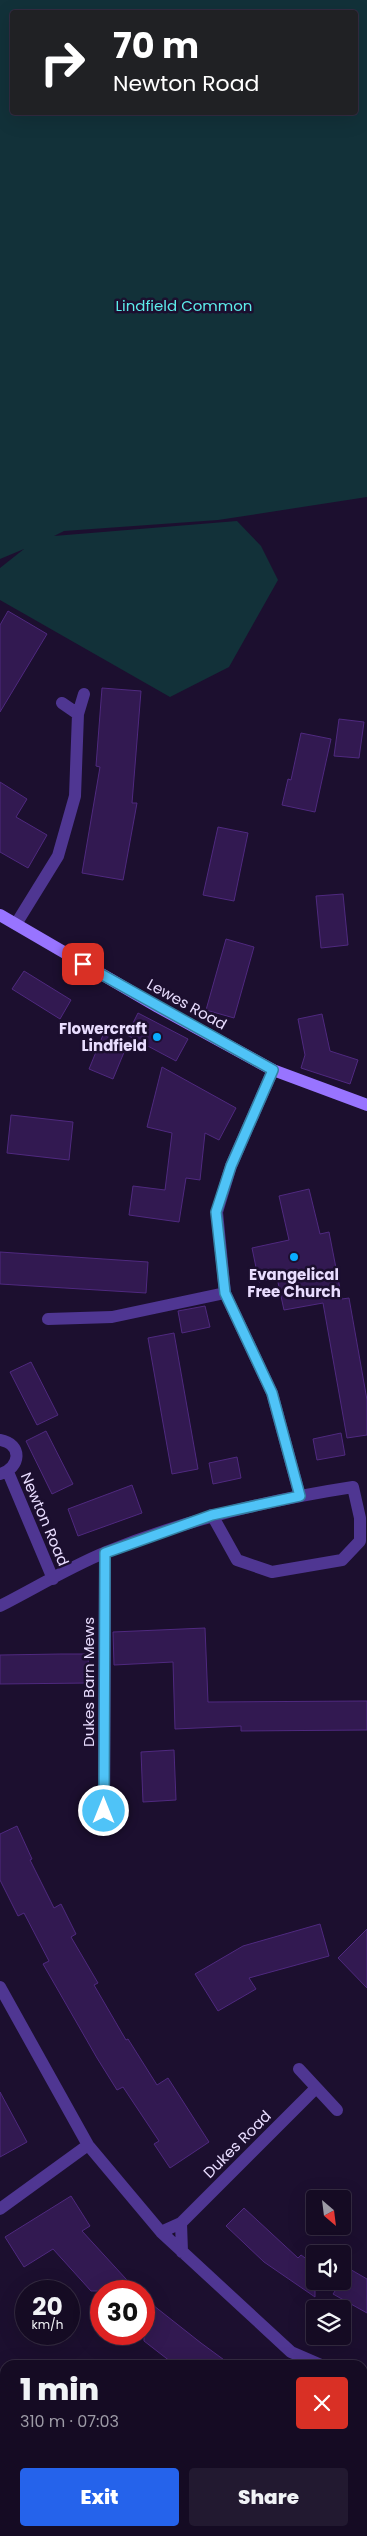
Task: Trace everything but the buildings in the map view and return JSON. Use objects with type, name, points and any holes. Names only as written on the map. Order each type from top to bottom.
[{"type":"main road","name":"Lewes Road","points":[[0,915],[158,1007],[273,1070],[367,1105]]},
{"type":"street","points":[[16,924],[58,856],[75,796],[78,714],[84,694]]},
{"type":"street","points":[[62,703],[78,714]]},
{"type":"street","points":[[273,1070],[231,1166],[216,1212],[225,1293],[272,1393],[300,1496]]},
{"type":"street","points":[[48,1319],[112,1317],[225,1293]]},
{"type":"street","name":"Newton Road","points":[[0,1440],[12,1445],[16,1452],[14,1467],[4,1473],[53,1579]]},
{"type":"street","name":"Newton Road","points":[[0,1606],[105,1553],[212,1515],[300,1496],[353,1488],[360,1518],[360,1541],[342,1560],[272,1572],[237,1560],[212,1515]]},
{"type":"street","name":"Dukes Barn Mews","points":[[104,1811],[105,1553]]},
{"type":"street","points":[[0,1987],[88,2145],[160,2232],[291,2352],[309,2360]]},
{"type":"street","points":[[298,2069],[337,2110]]},
{"type":"street","name":"Dukes Road","points":[[160,2232],[181,2223],[316,2088]]},
{"type":"street","points":[[0,2209],[88,2145]]},
{"type":"street","points":[[181,2223],[182,2252]]},
{"type":"green space","name":"Lindfield Common","points":[[0,0],[367,0],[367,497],[218,520],[64,531],[54,536],[237,521],[261,546],[278,580],[229,667],[170,697],[0,600],[0,568],[24,549],[0,559]]},
{"type":"place","name":"Flowercraft Lindfield","points":[[157,1037]]},
{"type":"place","name":"Evangelical Free Church","points":[[294,1257]]},
{"type":"route","points":[[83,964],[273,1070],[231,1166],[216,1212],[225,1293],[272,1393],[300,1496],[212,1515],[105,1553],[104,1811]]}]
